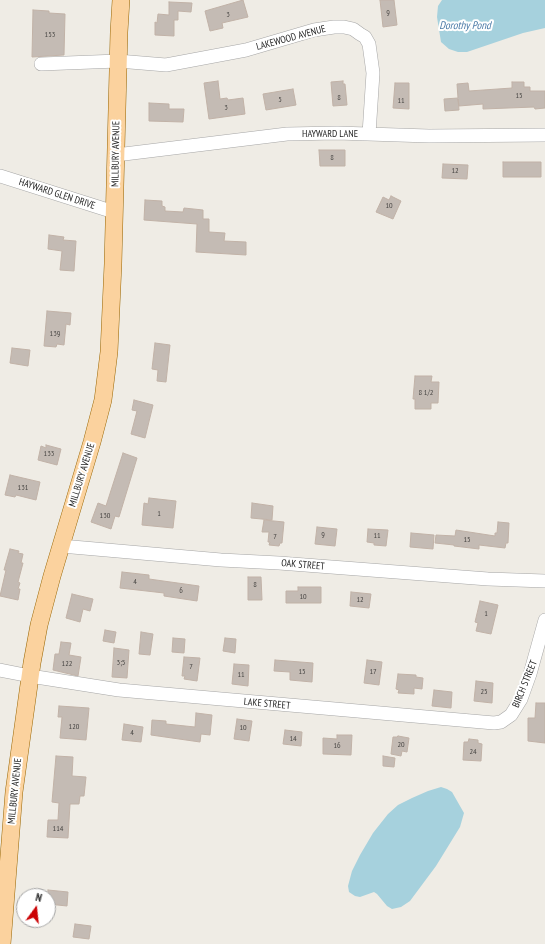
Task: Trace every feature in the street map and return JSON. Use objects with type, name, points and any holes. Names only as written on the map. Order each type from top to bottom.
[{"type":"main road","name":"MILLBURY AVENUE","points":[[2,944],[14,792],[30,676],[39,625],[61,546],[82,479],[103,400],[109,352],[121,0]]},
{"type":"street","name":"LAKEWOOD AVENUE","points":[[41,64],[118,61],[166,65],[246,50],[314,30],[334,27],[353,29],[365,37],[369,44],[374,73],[369,134]]},
{"type":"street","name":"HAYWARD LANE","points":[[116,155],[287,134],[429,136],[545,135]]},
{"type":"street","name":"HAYWARD GLEN DRIVE","points":[[0,176],[114,212]]},
{"type":"street","name":"OAK STREET","points":[[61,546],[221,560],[488,579],[545,581]]},
{"type":"street","name":"BIRCH STREET","points":[[504,721],[511,715],[521,699],[530,674],[545,620]]},
{"type":"street","name":"LAKE STREET","points":[[0,670],[119,690],[485,723],[504,721]]},
{"type":"water","name":"Dorothy Pond","points":[[442,0],[545,0],[545,28],[523,33],[467,52],[458,52],[449,49],[441,42],[437,17],[438,6]]},
{"type":"water","points":[[441,787],[452,792],[464,813],[460,827],[436,866],[410,901],[401,907],[392,909],[387,906],[374,892],[360,897],[349,892],[348,886],[352,871],[360,855],[373,833],[388,814],[398,805],[428,791]]},
{"type":"building","points":[[243,0],[248,17],[222,23],[223,28],[210,31],[205,11]]},
{"type":"building","points":[[380,0],[394,0],[397,25],[383,27]]},
{"type":"building","points":[[169,2],[192,3],[191,12],[178,11],[178,20],[174,20],[174,36],[155,35],[155,22],[157,23],[158,14],[169,15]]},
{"type":"building","points":[[33,10],[65,14],[64,55],[32,57]]},
{"type":"building","points":[[218,81],[220,99],[227,98],[228,100],[243,98],[245,114],[209,119],[204,83]]},
{"type":"building","points":[[343,81],[343,84],[345,84],[347,105],[333,106],[331,82]]},
{"type":"building","points":[[512,82],[524,82],[524,87],[530,87],[530,91],[545,91],[545,108],[483,109],[483,104],[459,106],[458,99],[459,110],[445,111],[444,99],[458,98],[457,84],[468,83],[469,91],[512,88]]},
{"type":"building","points":[[395,83],[409,83],[409,109],[393,108]]},
{"type":"building","points":[[293,89],[296,105],[266,110],[263,94]]},
{"type":"building","points":[[149,103],[169,104],[169,109],[184,109],[183,122],[149,121]]},
{"type":"building","points":[[319,150],[345,150],[345,166],[320,166]]},
{"type":"building","points":[[503,162],[541,162],[541,177],[503,177]]},
{"type":"building","points":[[443,164],[468,165],[467,179],[442,178]]},
{"type":"building","points":[[391,196],[401,201],[393,219],[376,212],[383,197],[389,200]]},
{"type":"building","points":[[145,200],[162,201],[162,206],[165,207],[165,211],[183,212],[184,208],[203,210],[203,219],[209,219],[209,232],[225,233],[224,241],[246,242],[246,255],[196,252],[197,224],[144,220]]},
{"type":"building","points":[[49,235],[64,237],[63,240],[76,241],[74,271],[60,270],[62,251],[48,249]]},
{"type":"building","points":[[47,311],[71,313],[70,325],[66,324],[64,345],[57,344],[56,347],[44,346]]},
{"type":"building","points":[[155,343],[170,345],[166,382],[157,381],[158,370],[152,369]]},
{"type":"building","points":[[12,348],[30,350],[28,366],[10,363]]},
{"type":"building","points":[[415,376],[432,376],[431,382],[439,382],[438,403],[431,403],[431,409],[415,409],[415,399],[413,399]]},
{"type":"building","points":[[134,400],[153,405],[145,438],[131,434],[137,411],[132,410]]},
{"type":"building","points":[[46,445],[61,449],[57,465],[38,460],[41,446],[46,448]]},
{"type":"building","points":[[123,453],[137,458],[119,517],[115,516],[111,529],[91,522],[98,503],[106,506]]},
{"type":"building","points":[[10,475],[40,482],[36,500],[16,495],[15,497],[5,495]]},
{"type":"building","points":[[149,498],[176,501],[173,528],[142,525],[144,503],[148,504]]},
{"type":"building","points":[[252,503],[273,506],[272,520],[251,518]]},
{"type":"building","points":[[264,520],[284,522],[282,543],[280,543],[279,546],[269,545],[269,532],[262,532]]},
{"type":"building","points":[[498,522],[509,523],[508,543],[506,543],[505,548],[479,545],[479,549],[435,543],[436,535],[455,536],[456,530],[495,536],[495,533],[497,533]]},
{"type":"building","points":[[317,527],[337,529],[335,546],[315,544]]},
{"type":"building","points":[[368,529],[388,530],[386,546],[374,545],[374,543],[367,542]]},
{"type":"building","points":[[411,533],[434,535],[433,549],[410,547]]},
{"type":"building","points":[[10,549],[19,551],[18,553],[23,554],[21,563],[23,563],[18,582],[20,583],[18,589],[20,589],[18,600],[0,596],[6,570],[4,570]]},
{"type":"building","points":[[122,572],[149,575],[149,579],[199,586],[197,601],[164,596],[164,593],[120,588]]},
{"type":"building","points":[[248,577],[261,577],[262,600],[248,600]]},
{"type":"building","points":[[298,587],[321,587],[321,603],[286,603],[286,591],[298,591]]},
{"type":"building","points":[[351,592],[371,594],[369,608],[350,606]]},
{"type":"building","points":[[72,594],[93,599],[90,611],[83,609],[80,622],[66,618]]},
{"type":"building","points":[[480,601],[498,605],[491,634],[476,631],[478,623],[475,622]]},
{"type":"building","points":[[105,630],[116,632],[114,643],[103,641]]},
{"type":"building","points":[[141,632],[153,634],[150,655],[139,654]]},
{"type":"building","points":[[173,638],[185,639],[184,653],[172,652]]},
{"type":"building","points":[[225,638],[236,639],[235,653],[223,651]]},
{"type":"building","points":[[61,642],[71,643],[69,655],[81,657],[78,676],[53,670],[55,654],[59,654]]},
{"type":"building","points":[[114,648],[129,650],[127,678],[112,677]]},
{"type":"building","points":[[184,657],[200,658],[197,681],[184,679],[185,676],[182,676]]},
{"type":"building","points":[[275,660],[313,663],[312,682],[290,680],[290,672],[274,671]]},
{"type":"building","points":[[367,660],[382,662],[379,685],[364,683]]},
{"type":"building","points":[[234,664],[249,665],[248,686],[232,684]]},
{"type":"building","points":[[398,674],[416,675],[416,677],[423,678],[422,689],[414,688],[414,694],[398,693],[399,690],[396,689]]},
{"type":"building","points":[[476,681],[493,683],[492,703],[474,701]]},
{"type":"building","points":[[434,690],[452,692],[451,708],[432,706]]},
{"type":"building","points":[[536,703],[545,703],[545,743],[528,741],[528,718],[535,718]]},
{"type":"building","points":[[59,706],[89,708],[86,740],[60,738],[62,717],[58,717]]},
{"type":"building","points":[[196,713],[212,715],[210,735],[201,734],[200,742],[151,735],[152,720],[166,721],[166,724],[195,727]]},
{"type":"building","points":[[237,719],[252,721],[249,741],[234,739]]},
{"type":"building","points":[[124,724],[143,727],[141,742],[122,740]]},
{"type":"building","points":[[285,730],[302,732],[301,746],[283,744]]},
{"type":"building","points":[[337,735],[352,735],[351,755],[323,754],[323,738],[337,739]]},
{"type":"building","points":[[398,736],[409,738],[407,752],[402,751],[401,756],[391,754],[393,737]]},
{"type":"building","points":[[469,739],[478,740],[478,743],[482,744],[481,761],[463,760],[464,742],[468,742]]},
{"type":"building","points":[[56,756],[73,757],[72,776],[86,777],[84,796],[80,796],[79,804],[70,804],[68,838],[47,837],[48,820],[58,820],[59,803],[52,802]]},
{"type":"building","points":[[383,756],[395,758],[394,767],[383,766]]},
{"type":"building","points":[[56,891],[68,892],[67,906],[56,905]]},
{"type":"building","points":[[75,924],[91,926],[89,939],[73,937]]}]
